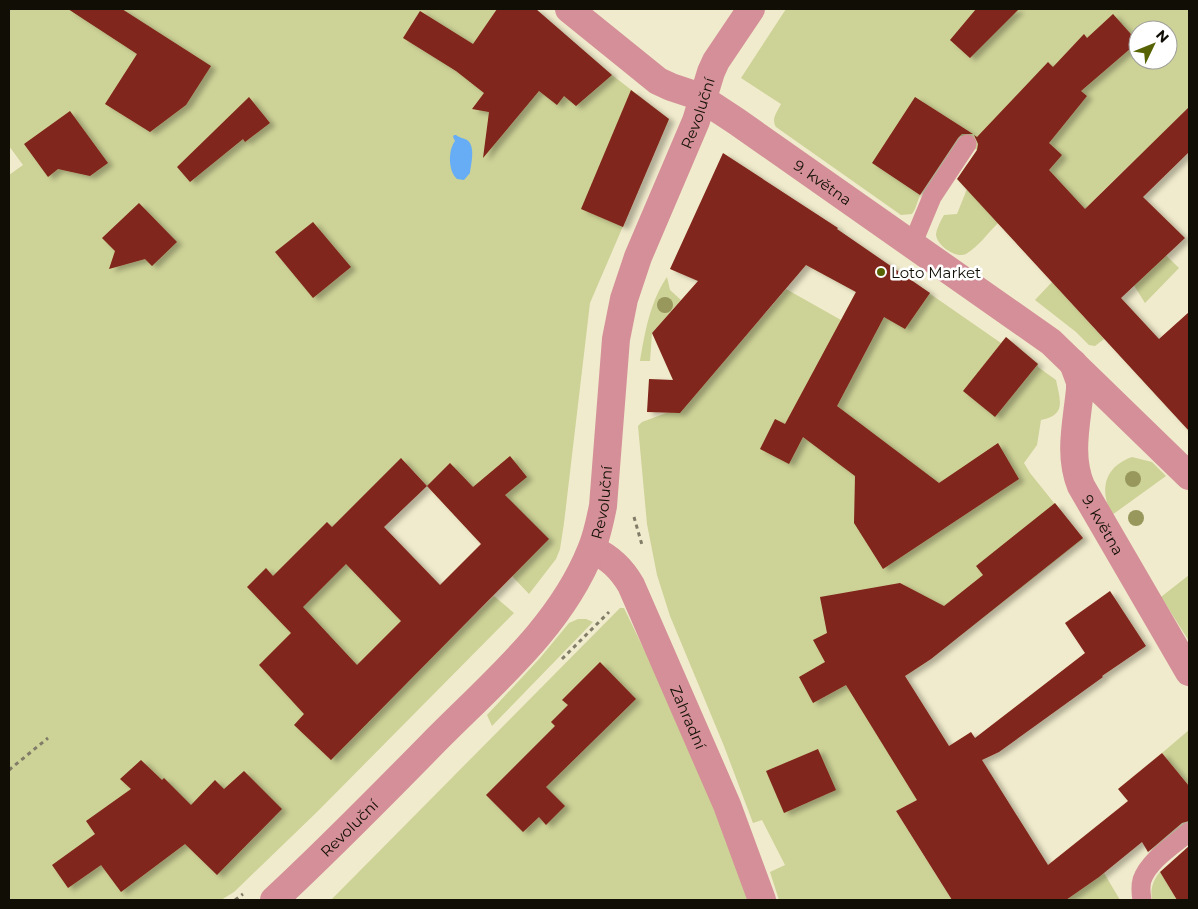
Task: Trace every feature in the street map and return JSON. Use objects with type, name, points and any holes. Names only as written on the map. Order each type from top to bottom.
[{"type":"street","name":"9. května","points":[[569,9],[658,81],[703,100],[736,120],[1051,342],[1189,476]]},
{"type":"street","name":"Revoluční","points":[[274,900],[359,819],[533,641],[560,608],[573,588],[592,549],[602,506],[615,348],[620,315],[638,257],[691,134],[716,60],[751,9]]},
{"type":"street","name":"9. května","points":[[1074,363],[1080,382],[1073,463],[1076,474],[1081,486],[1189,672]]},
{"type":"street","name":"Zahradní","points":[[592,549],[608,557],[616,564],[631,585],[728,805],[762,900]]},
{"type":"lane","points":[[912,244],[932,197],[967,144]]},
{"type":"lane","points":[[1142,900],[1140,890],[1142,880],[1147,871],[1189,832]]},
{"type":"path","points":[[631,509],[645,553]]},
{"type":"path","points":[[9,770],[48,738]]},
{"type":"path","points":[[235,900],[246,891]]},
{"type":"green space","points":[[9,9],[535,9],[612,75],[669,119],[590,303],[564,523],[560,549],[556,559],[529,594],[402,459],[332,527],[444,645],[494,596],[514,613],[318,811],[234,892],[221,900],[9,900],[9,175],[23,165],[9,146]]},
{"type":"green space","points":[[786,9],[1189,9],[1189,108],[1104,190],[1034,262],[998,223],[979,244],[966,254],[957,255],[952,253],[939,242],[936,234],[944,215],[957,214],[967,189],[999,171],[960,135],[920,195],[912,214],[901,215],[776,127],[774,118],[781,104],[741,78]]},
{"type":"green space","points":[[1138,228],[1179,268],[1145,303],[1130,279]]},
{"type":"green space","points":[[838,230],[1001,343],[1006,337],[1038,364],[1038,367],[1056,380],[1059,394],[1060,406],[1058,410],[1049,418],[1041,420],[1037,445],[1024,463],[1083,539],[931,659],[907,675],[906,672],[903,674],[917,800],[896,811],[952,900],[779,900],[770,872],[785,865],[762,820],[753,823],[724,746],[670,616],[657,575],[647,524],[638,426],[642,422],[685,406],[786,289],[841,320],[856,292],[808,266]]},
{"type":"green space","points":[[667,277],[670,290],[681,300],[652,333],[650,361],[640,361],[652,307]]},
{"type":"green space","points":[[1052,282],[1104,339],[1095,346],[1089,345],[1076,332],[1035,300]]},
{"type":"green space","points":[[1132,457],[1152,462],[1166,476],[1112,515],[1106,497],[1105,488],[1107,480],[1115,467]]},
{"type":"green space","points":[[1189,575],[1189,641],[1161,597]]},
{"type":"green space","points":[[620,608],[624,608],[668,699],[716,811],[748,900],[331,900]]},
{"type":"green space","points":[[578,619],[586,619],[593,622],[492,726],[487,715],[540,658],[569,623]]},
{"type":"green space","points":[[1189,730],[1189,786],[1162,753]]},
{"type":"green space","points":[[1160,872],[1177,900],[1152,900],[1151,892],[1153,885]]},
{"type":"green space","points":[[1104,873],[1120,900],[1066,900]]},
{"type":"water","points":[[454,135],[467,140],[471,146],[470,173],[464,180],[457,179],[452,171],[450,160],[451,150],[455,141]]},
{"type":"building","points":[[68,9],[122,9],[211,66],[186,105],[150,132],[105,104],[137,54]]},
{"type":"building","points":[[497,9],[536,9],[612,75],[576,106],[564,96],[557,105],[539,91],[483,158],[489,112],[472,109],[484,93],[456,71],[403,38],[420,11],[473,44]]},
{"type":"building","points":[[976,9],[1019,9],[970,58],[950,40]]},
{"type":"building","points":[[1113,14],[1128,31],[1128,51],[1081,91],[1087,96],[1049,143],[1062,155],[1049,170],[1085,209],[1189,107],[1189,152],[1143,197],[1185,238],[1121,298],[1159,339],[1189,312],[1189,431],[957,179],[977,150],[978,144],[974,135],[977,137],[1048,62],[1053,67],[1084,34],[1087,38]]},
{"type":"building","points":[[631,90],[669,119],[623,227],[581,209]]},
{"type":"building","points":[[249,97],[270,123],[245,142],[243,139],[190,182],[177,167]]},
{"type":"building","points":[[915,97],[973,134],[962,134],[958,138],[920,195],[872,163]]},
{"type":"building","points":[[70,111],[108,163],[90,176],[58,169],[48,177],[24,144]]},
{"type":"building","points":[[723,153],[838,228],[930,293],[905,329],[884,317],[837,406],[939,483],[998,443],[1019,479],[883,569],[854,523],[855,476],[803,437],[789,464],[760,449],[775,419],[785,424],[856,292],[806,265],[680,413],[647,412],[649,379],[673,380],[652,333],[698,281],[670,269]]},
{"type":"building","points":[[139,203],[177,242],[152,266],[145,259],[109,269],[115,251],[102,238]]},
{"type":"building","points":[[313,222],[351,267],[313,298],[275,252]]},
{"type":"building","points":[[1006,337],[1038,364],[995,417],[963,391]]},
{"type":"building","points":[[510,456],[527,477],[505,495],[549,539],[331,760],[294,725],[304,714],[259,665],[291,633],[247,587],[266,568],[273,576],[327,522],[332,527],[401,458],[427,486],[450,463],[473,487]],"holes":[[[427,486],[481,544],[440,585],[384,527]],[[346,564],[401,621],[357,665],[303,607]]]},
{"type":"building","points":[[1055,503],[1083,538],[931,659],[905,676],[949,746],[971,732],[975,738],[1085,653],[1065,623],[1110,591],[1146,646],[999,752],[982,760],[1048,865],[1128,801],[1118,789],[1162,753],[1189,786],[1189,821],[1182,823],[1148,852],[1142,842],[1099,877],[1066,900],[952,900],[896,811],[917,800],[846,685],[813,703],[799,677],[825,662],[813,640],[827,633],[820,597],[900,583],[944,606],[983,575],[976,566]]},
{"type":"building","points":[[600,662],[636,699],[546,787],[565,806],[546,825],[539,817],[523,832],[486,795],[555,726],[551,722],[568,705],[562,700]]},
{"type":"building","points":[[818,749],[836,790],[784,813],[766,771]]},
{"type":"building","points":[[141,760],[162,780],[164,778],[191,805],[215,780],[224,789],[244,771],[282,809],[217,875],[185,844],[121,892],[101,865],[68,888],[52,865],[95,834],[86,821],[131,789],[120,779]]},
{"type":"building","points":[[1189,846],[1189,900],[1177,900],[1160,872]]},
{"type":"place","name":"Loto Market","points":[[881,272]]}]
